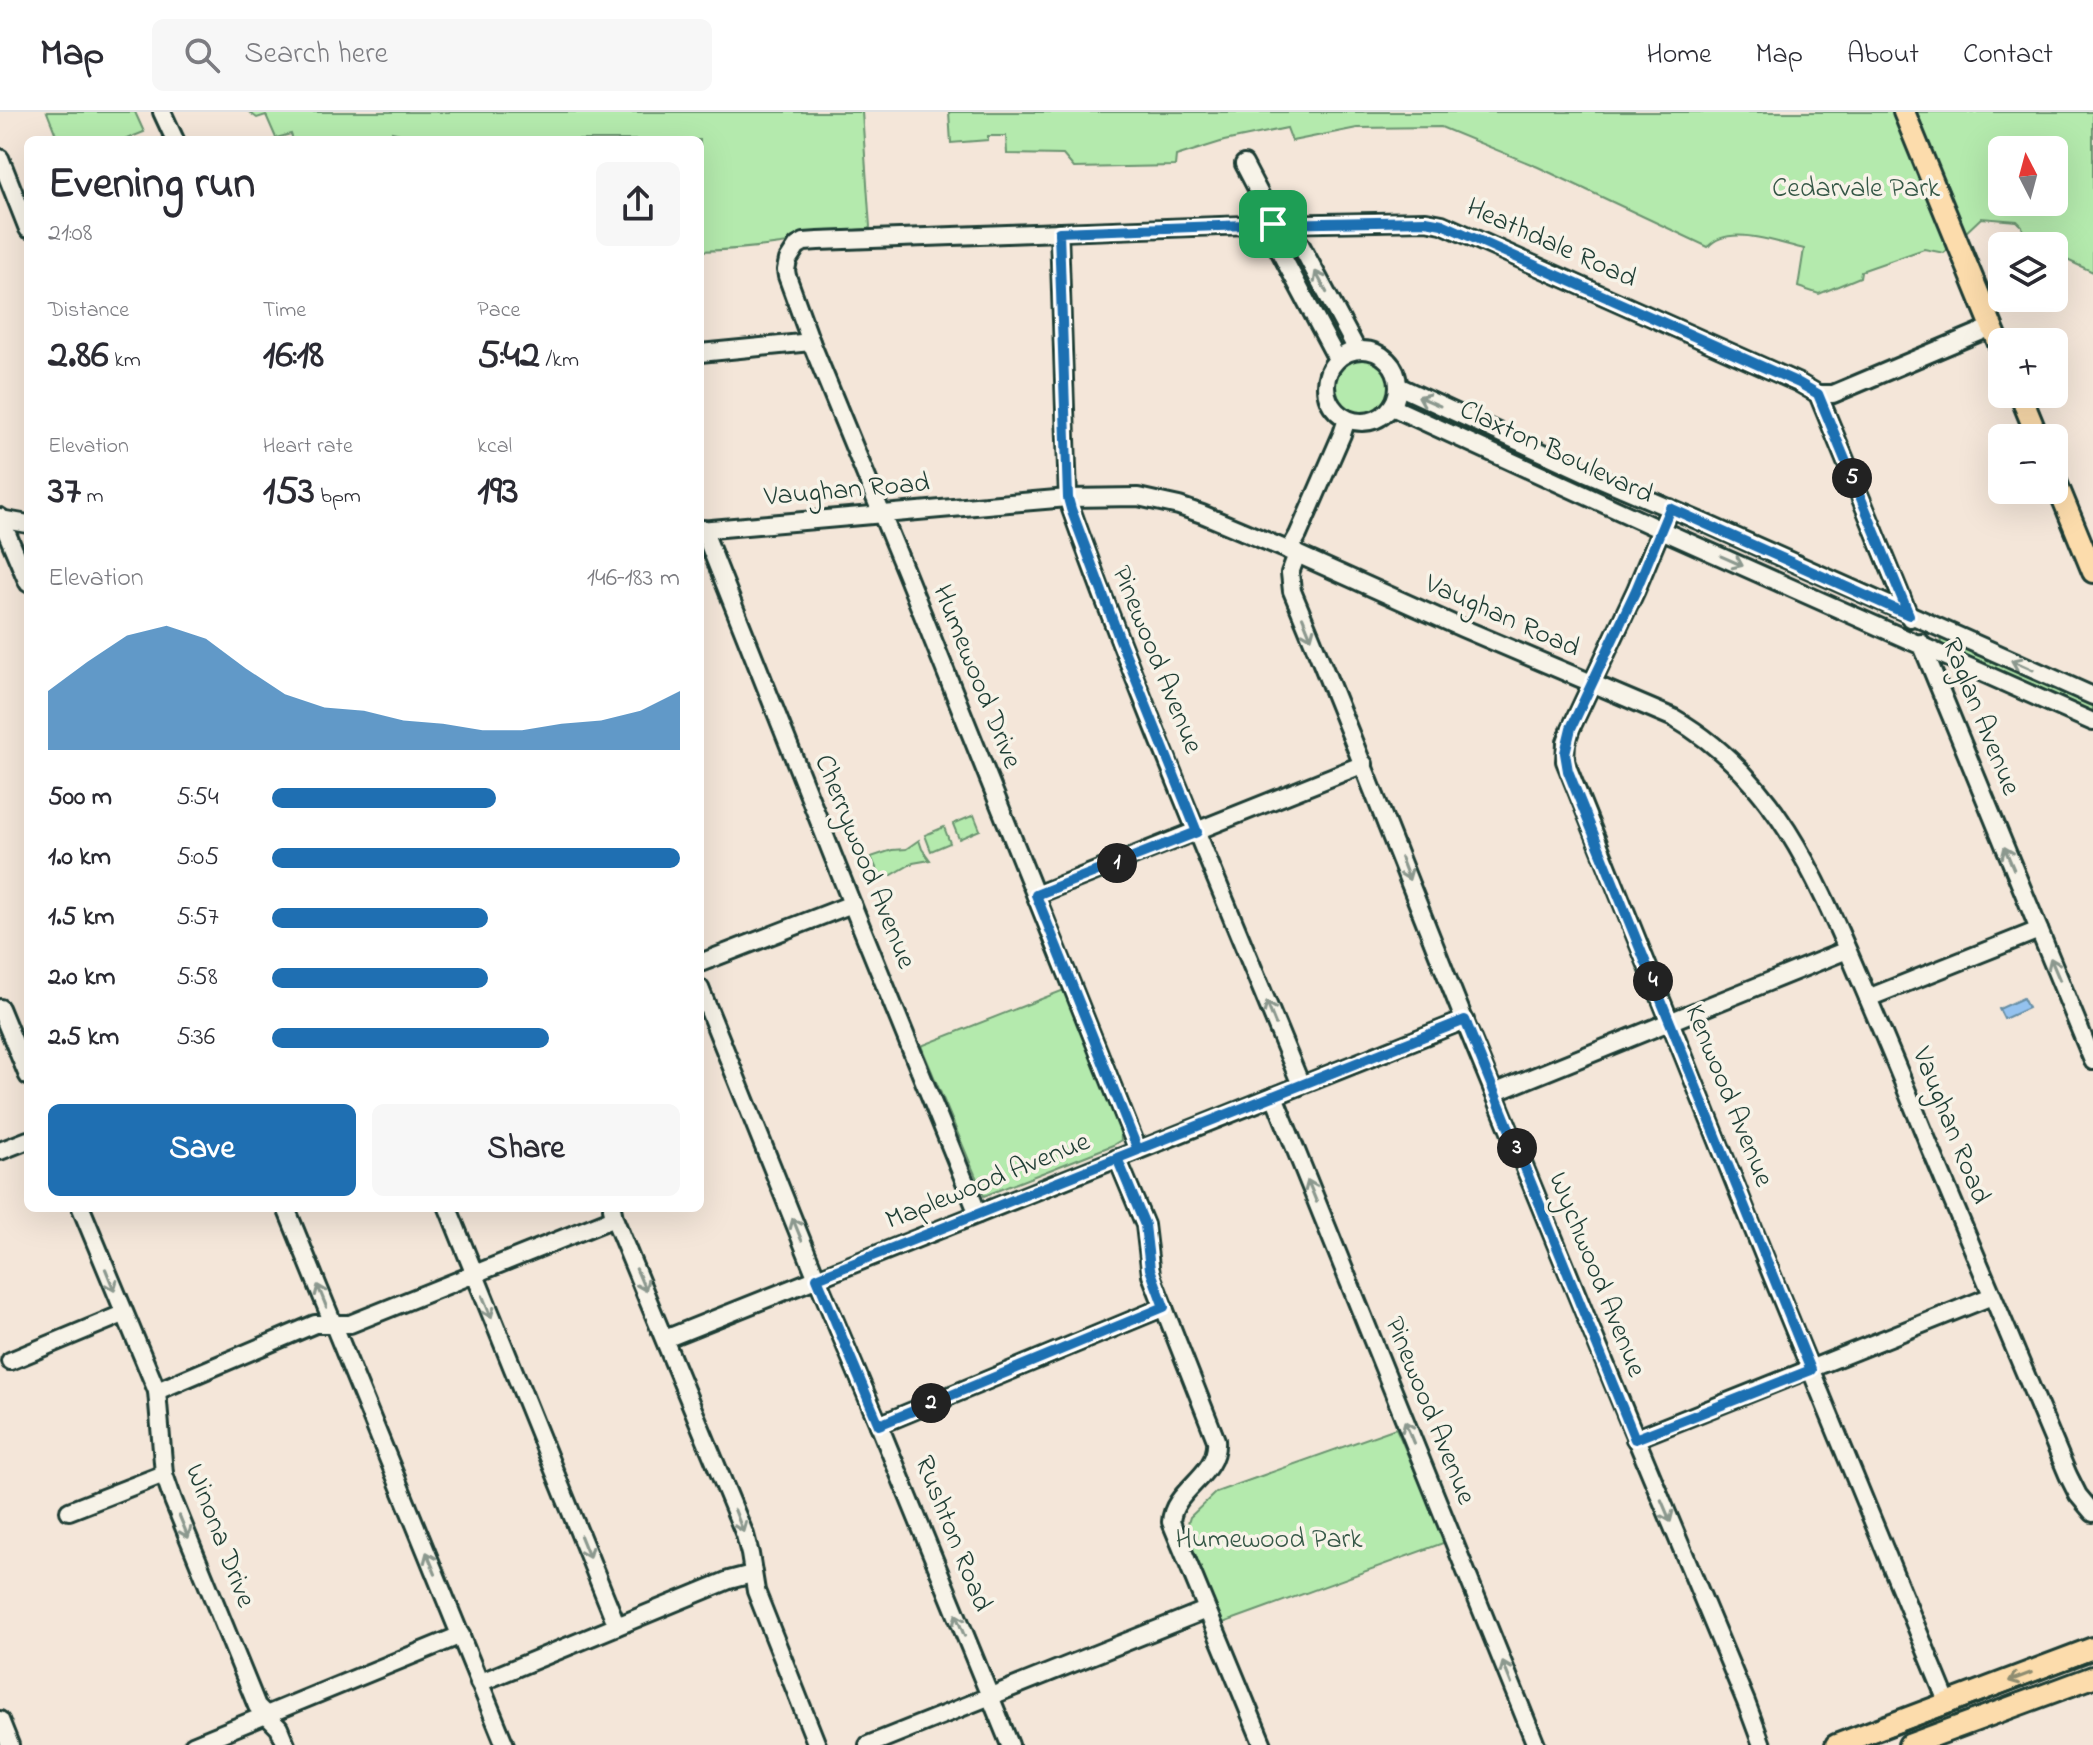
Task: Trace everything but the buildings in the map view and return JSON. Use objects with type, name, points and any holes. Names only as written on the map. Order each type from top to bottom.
[{"type":"main road","points":[[1904,112],[1992,327]]},
{"type":"main road","points":[[2068,502],[2087,537],[2093,572]]},
{"type":"main road","points":[[1836,1745],[2093,1648]]},
{"type":"main road","points":[[1909,1745],[2093,1677]]},
{"type":"street","points":[[162,112],[173,136]]},
{"type":"street","points":[[0,158],[24,219]]},
{"type":"street","points":[[1244,164],[1267,208],[1279,250],[1337,359]]},
{"type":"street","name":"Heathdale Road","points":[[818,241],[1426,221],[1442,224],[1818,394]]},
{"type":"street","points":[[1273,224],[1299,242],[1357,350]]},
{"type":"street","name":"Pinewood Avenue","points":[[1059,232],[1068,498],[1197,832],[1301,1085]]},
{"type":"street","name":"Humewood Drive","points":[[818,241],[797,246],[788,260],[786,270],[790,285],[1138,1150]]},
{"type":"street","points":[[1818,394],[1833,394],[1992,327]]},
{"type":"street","points":[[704,353],[811,342]]},
{"type":"street","points":[[1357,350],[1370,350],[1381,355],[1396,374],[1398,386],[1392,407],[1383,416],[1371,421],[1347,419],[1329,403],[1326,392],[1330,368],[1337,359],[1357,350]]},
{"type":"street","name":"Claxton Boulevard","points":[[1398,386],[1587,473],[2093,696]]},
{"type":"street","name":"Raglan Avenue","points":[[1818,394],[2093,1061]]},
{"type":"street","name":"Claxton Boulevard","points":[[1392,407],[2093,722]]},
{"type":"street","name":"Wychwood Avenue","points":[[1347,419],[1298,535],[1290,573],[1292,591],[1762,1745]]},
{"type":"street","name":"Vaughan Road","points":[[704,530],[1068,498],[1116,496],[1157,500],[1202,514],[1293,552],[1674,718],[1699,732],[1771,805],[1809,866],[1868,998],[2068,1475],[2078,1495],[2093,1513]]},
{"type":"street","name":"Kenwood Avenue","points":[[1670,508],[1566,742],[1565,761],[1948,1704]]},
{"type":"street","points":[[0,518],[24,523]]},
{"type":"street","points":[[0,518],[24,574]]},
{"type":"street","name":"Cherrywood Avenue","points":[[704,535],[978,1214]]},
{"type":"street","points":[[1036,895],[1364,764]]},
{"type":"street","points":[[704,961],[852,904]]},
{"type":"street","points":[[1868,998],[2039,930]]},
{"type":"street","points":[[1494,1093],[1847,950]]},
{"type":"street","name":"Rushton Road","points":[[704,998],[1010,1745]]},
{"type":"street","points":[[0,1008],[24,1052]]},
{"type":"street","name":"Maplewood Avenue","points":[[665,1339],[1465,1020]]},
{"type":"street","name":"Pinewood Avenue","points":[[1274,1096],[1536,1745]]},
{"type":"street","points":[[0,1151],[24,1142]]},
{"type":"street","points":[[1117,1158],[1145,1225],[1150,1269],[1216,1440],[1212,1463],[1174,1507],[1171,1522],[1263,1745]]},
{"type":"street","name":"Winona Drive","points":[[83,1212],[157,1391],[164,1474],[257,1706],[279,1728],[286,1745]]},
{"type":"street","points":[[288,1212],[505,1745]]},
{"type":"street","points":[[450,1212],[617,1626]]},
{"type":"street","points":[[157,1391],[315,1324],[350,1324],[474,1275],[613,1213],[745,1535],[752,1574],[766,1621],[817,1745]]},
{"type":"street","points":[[1635,1439],[1992,1296]]},
{"type":"street","points":[[879,1425],[1164,1307]]},
{"type":"street","points":[[10,1361],[123,1314]]},
{"type":"street","points":[[69,1511],[164,1474]]},
{"type":"street","points":[[479,1683],[729,1580],[752,1574]]},
{"type":"street","points":[[868,1745],[1206,1610]]},
{"type":"street","points":[[193,1745],[461,1635]]},
{"type":"street","points":[[0,1720],[10,1745]]},
{"type":"green space","points":[[47,112],[135,112],[144,132],[134,136],[56,136]]},
{"type":"green space","points":[[249,112],[862,112],[870,227],[781,244],[704,251],[704,136],[408,136],[392,132],[392,136],[275,136],[266,115],[257,118]]},
{"type":"green space","name":"Cedarvale Park","points":[[949,112],[2093,112],[2093,272],[2068,260],[2068,232],[2023,232],[2017,221],[1981,218],[1944,253],[1924,249],[1861,271],[1860,277],[1819,294],[1798,287],[1804,249],[1767,239],[1740,236],[1728,236],[1708,247],[1538,167],[1441,127],[1357,128],[1292,141],[1287,128],[1224,141],[1176,156],[1175,166],[1074,168],[1063,155],[1007,154],[1006,136],[988,136],[988,140],[951,143]]},
{"type":"green space","points":[[1292,244],[1344,342],[1342,345],[1337,346],[1285,249],[1286,245]]},
{"type":"green space","points":[[1363,356],[1374,358],[1384,365],[1391,375],[1391,397],[1384,407],[1374,414],[1363,416],[1352,414],[1342,407],[1335,397],[1333,386],[1335,375],[1342,365],[1352,358]]},
{"type":"green space","points":[[1940,636],[2093,702],[2093,716],[1948,651],[1949,648],[1941,644]]},
{"type":"green space","points":[[974,815],[980,830],[959,839],[953,824]]},
{"type":"green space","points":[[944,827],[950,843],[931,851],[925,835]]},
{"type":"green space","points":[[919,840],[930,860],[913,863],[892,875],[879,874],[871,857],[906,849]]},
{"type":"green space","points":[[1064,990],[1121,1140],[984,1196],[921,1046]]},
{"type":"green space","name":"Humewood Park","points":[[1396,1428],[1446,1542],[1223,1623],[1185,1533],[1190,1517],[1216,1492]]},
{"type":"water","points":[[2023,998],[2028,1008],[2004,1019],[1999,1009]]},
{"type":"tram line","points":[[1866,1745],[2093,1660]]},
{"type":"route","points":[[1273,224],[1059,232],[1068,498],[1120,640],[1197,832],[1036,895],[1138,1150],[817,1278],[879,1425],[1164,1307],[1148,1264],[1145,1225],[1117,1158],[1465,1020],[1635,1439],[1811,1370],[1568,771],[1566,742],[1670,508],[1909,615],[1818,394],[1442,224],[1426,221],[1273,224]]}]
